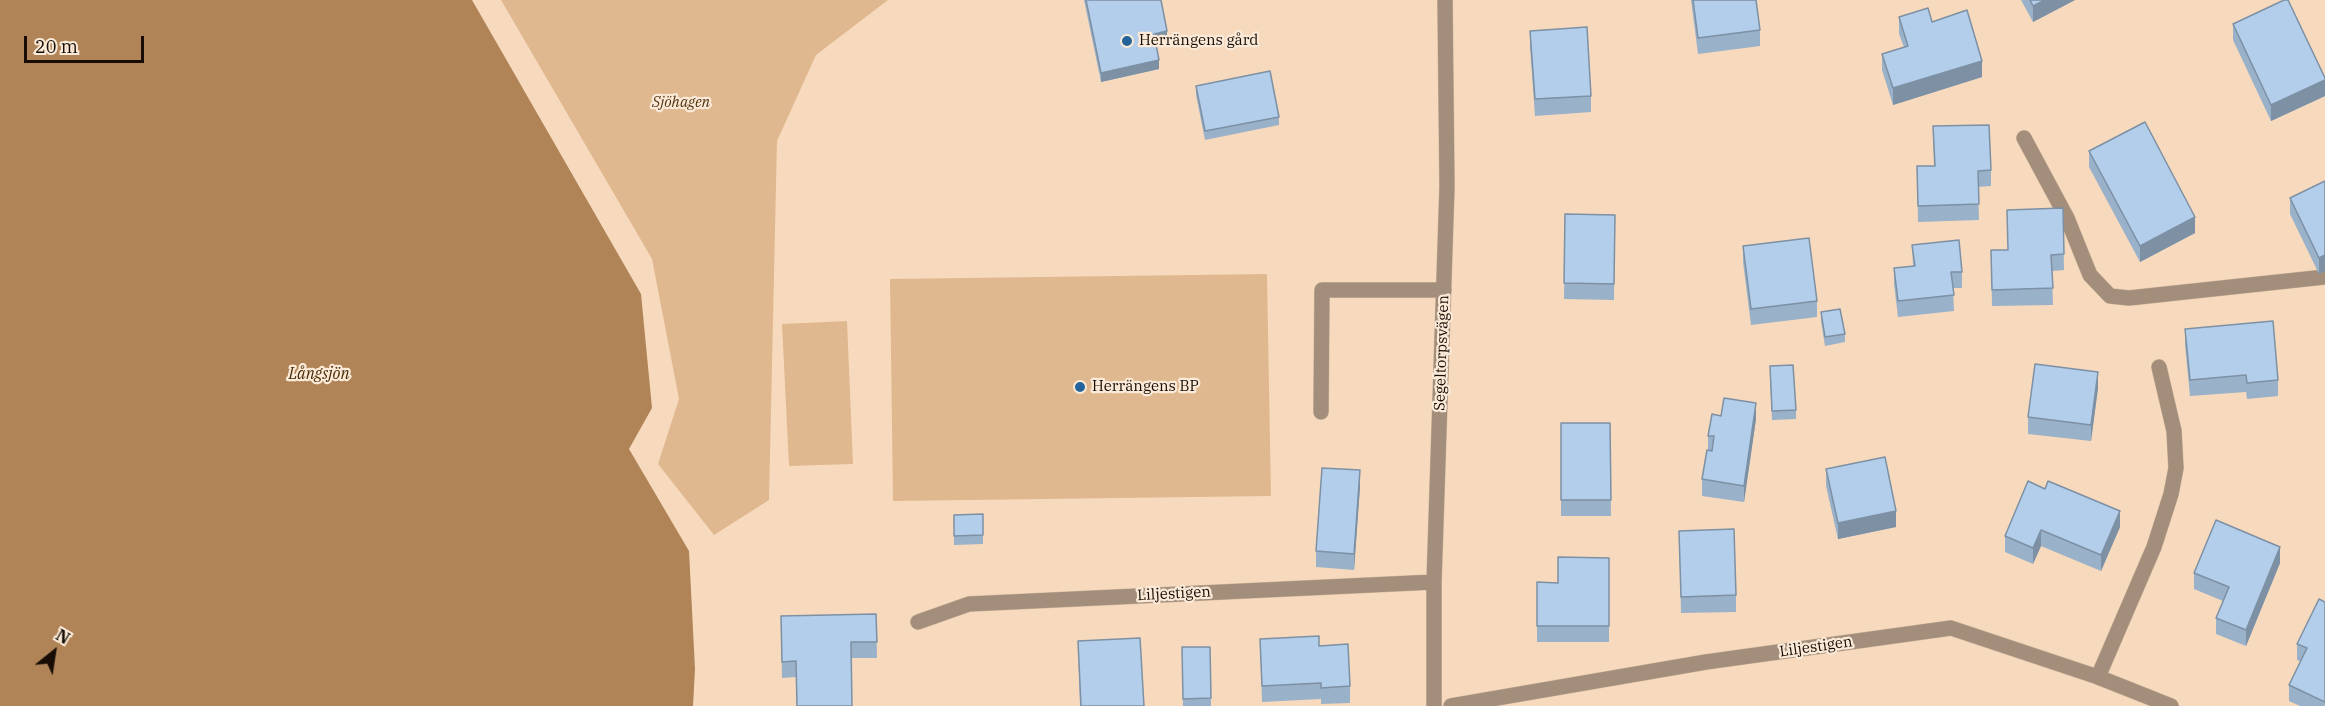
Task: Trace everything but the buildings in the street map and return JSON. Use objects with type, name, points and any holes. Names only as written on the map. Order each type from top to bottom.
[{"type":"street","name":"Segeltorpsvägen","points":[[1434,706],[1434,582],[1447,187],[1445,0]]},
{"type":"street","points":[[2024,138],[2067,218],[2090,274],[2110,296],[2129,298],[2325,277]]},
{"type":"street","points":[[1321,412],[1322,290],[1444,290]]},
{"type":"street","points":[[2098,677],[2154,547],[2171,494],[2176,468],[2174,431],[2159,367]]},
{"type":"street","name":"Liljestigen","points":[[918,622],[969,604],[1434,582]]},
{"type":"street","name":"Liljestigen","points":[[1451,706],[1706,662],[1951,628],[2098,677],[2171,706]]},
{"type":"green space","name":"Sjöhagen","points":[[501,0],[888,0],[816,55],[777,141],[769,500],[714,535],[658,464],[679,399],[652,259]]},
{"type":"green space","name":"Herrängens BP","points":[[1267,274],[1271,496],[893,501],[890,279]]},
{"type":"green space","points":[[847,321],[853,464],[789,466],[782,324]]},
{"type":"water","name":"Långsjön","points":[[0,0],[472,0],[641,294],[652,408],[629,449],[689,551],[695,669],[693,706],[0,706]]},
{"type":"place","name":"Herrängens gård","points":[[1127,41]]},
{"type":"place","name":"Herrängens BP","points":[[1080,387]]}]
